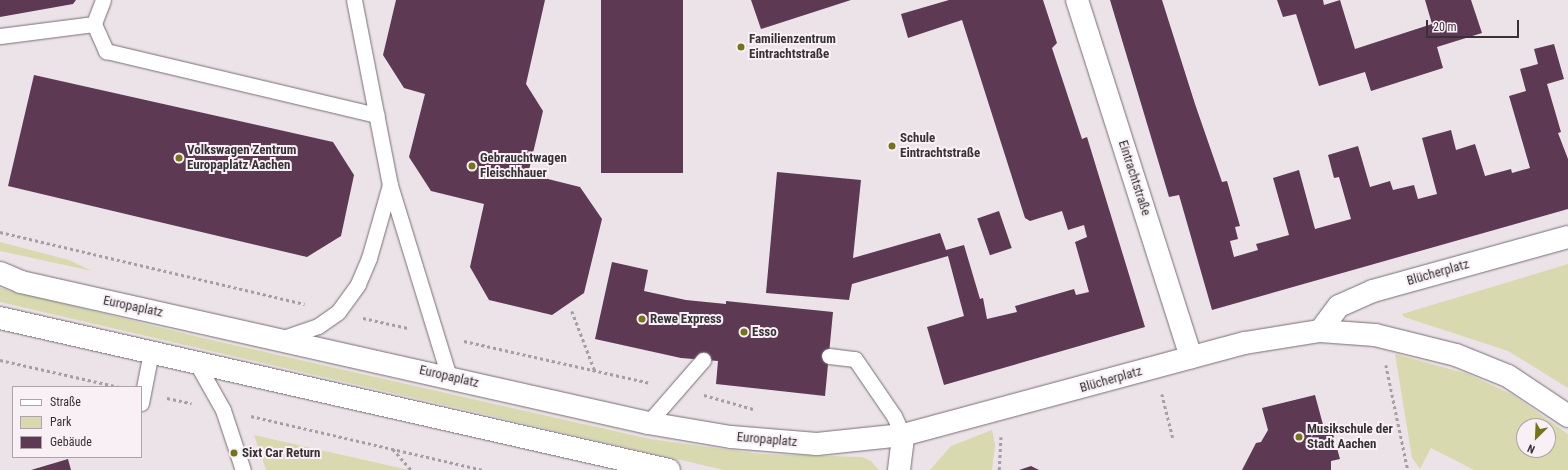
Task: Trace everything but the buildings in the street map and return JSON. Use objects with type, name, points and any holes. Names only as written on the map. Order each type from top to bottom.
[{"type":"main road","name":"Eintrachtstraße","points":[[1077,0],[1191,357]]},
{"type":"main road","name":"Blücherplatz","points":[[1320,331],[1339,306],[1373,291],[1568,237]]},
{"type":"main road","name":"Europaplatz","points":[[0,273],[21,282],[449,377],[648,423],[731,437],[817,444],[903,435]]},
{"type":"main road","points":[[0,318],[669,470]]},
{"type":"main road","name":"Blücherplatz","points":[[903,435],[1022,405],[1191,357],[1266,338],[1320,331],[1375,335],[1456,355],[1508,376],[1568,416]]},
{"type":"main road","points":[[899,470],[903,435]]},
{"type":"lane","points":[[103,0],[94,24],[106,51],[376,115]]},
{"type":"lane","points":[[354,0],[390,185],[449,377]]},
{"type":"lane","points":[[0,36],[94,24]]},
{"type":"lane","points":[[280,339],[318,326],[338,312],[358,284],[369,258],[390,185]]},
{"type":"lane","points":[[142,398],[150,352]]},
{"type":"lane","points":[[829,356],[854,359],[894,416],[903,435]]},
{"type":"lane","points":[[648,423],[703,360]]},
{"type":"lane","points":[[196,362],[223,410],[243,470]]},
{"type":"path","points":[[572,311],[595,371]]},
{"type":"path","points":[[1384,357],[1408,470]]},
{"type":"path","points":[[0,360],[115,386]]},
{"type":"path","points":[[1161,388],[1173,438]]},
{"type":"path","points":[[142,398],[223,410],[483,470]]},
{"type":"path","points":[[1001,435],[1008,433]]},
{"type":"path","points":[[393,449],[412,470]]},
{"type":"green space","points":[[0,242],[69,260],[92,271],[0,251]]},
{"type":"green space","points":[[1568,264],[1568,388],[1508,351],[1404,317],[1402,314]]},
{"type":"green space","points":[[0,288],[207,339],[650,439],[761,454],[862,457],[871,461],[879,470],[724,470],[0,302]]},
{"type":"green space","points":[[1395,354],[1468,374],[1513,395],[1545,418],[1516,418],[1516,458],[1556,458],[1556,425],[1568,434],[1568,470],[1474,470],[1431,448],[1420,469],[1412,458]]},
{"type":"green space","points":[[992,430],[995,445],[992,470],[930,470],[951,446]]},
{"type":"green space","points":[[254,435],[409,470],[266,470]]},
{"type":"place","name":"Familienzentrum Eintrachtstraße","points":[[741,47]]},
{"type":"place","name":"Schule Eintrachtstraße","points":[[892,146]]},
{"type":"place","name":"Volkswagen Zentrum Europaplatz Aachen","points":[[179,158]]},
{"type":"place","name":"Gebrauchtwagen Fleischhauer","points":[[472,166]]},
{"type":"place","name":"Rewe Express","points":[[642,319]]},
{"type":"place","name":"Esso","points":[[744,332]]},
{"type":"place","name":"Musikschule der Stadt Aachen","points":[[1299,437]]},
{"type":"place","name":"Sixt Car Return","points":[[234,453]]}]
